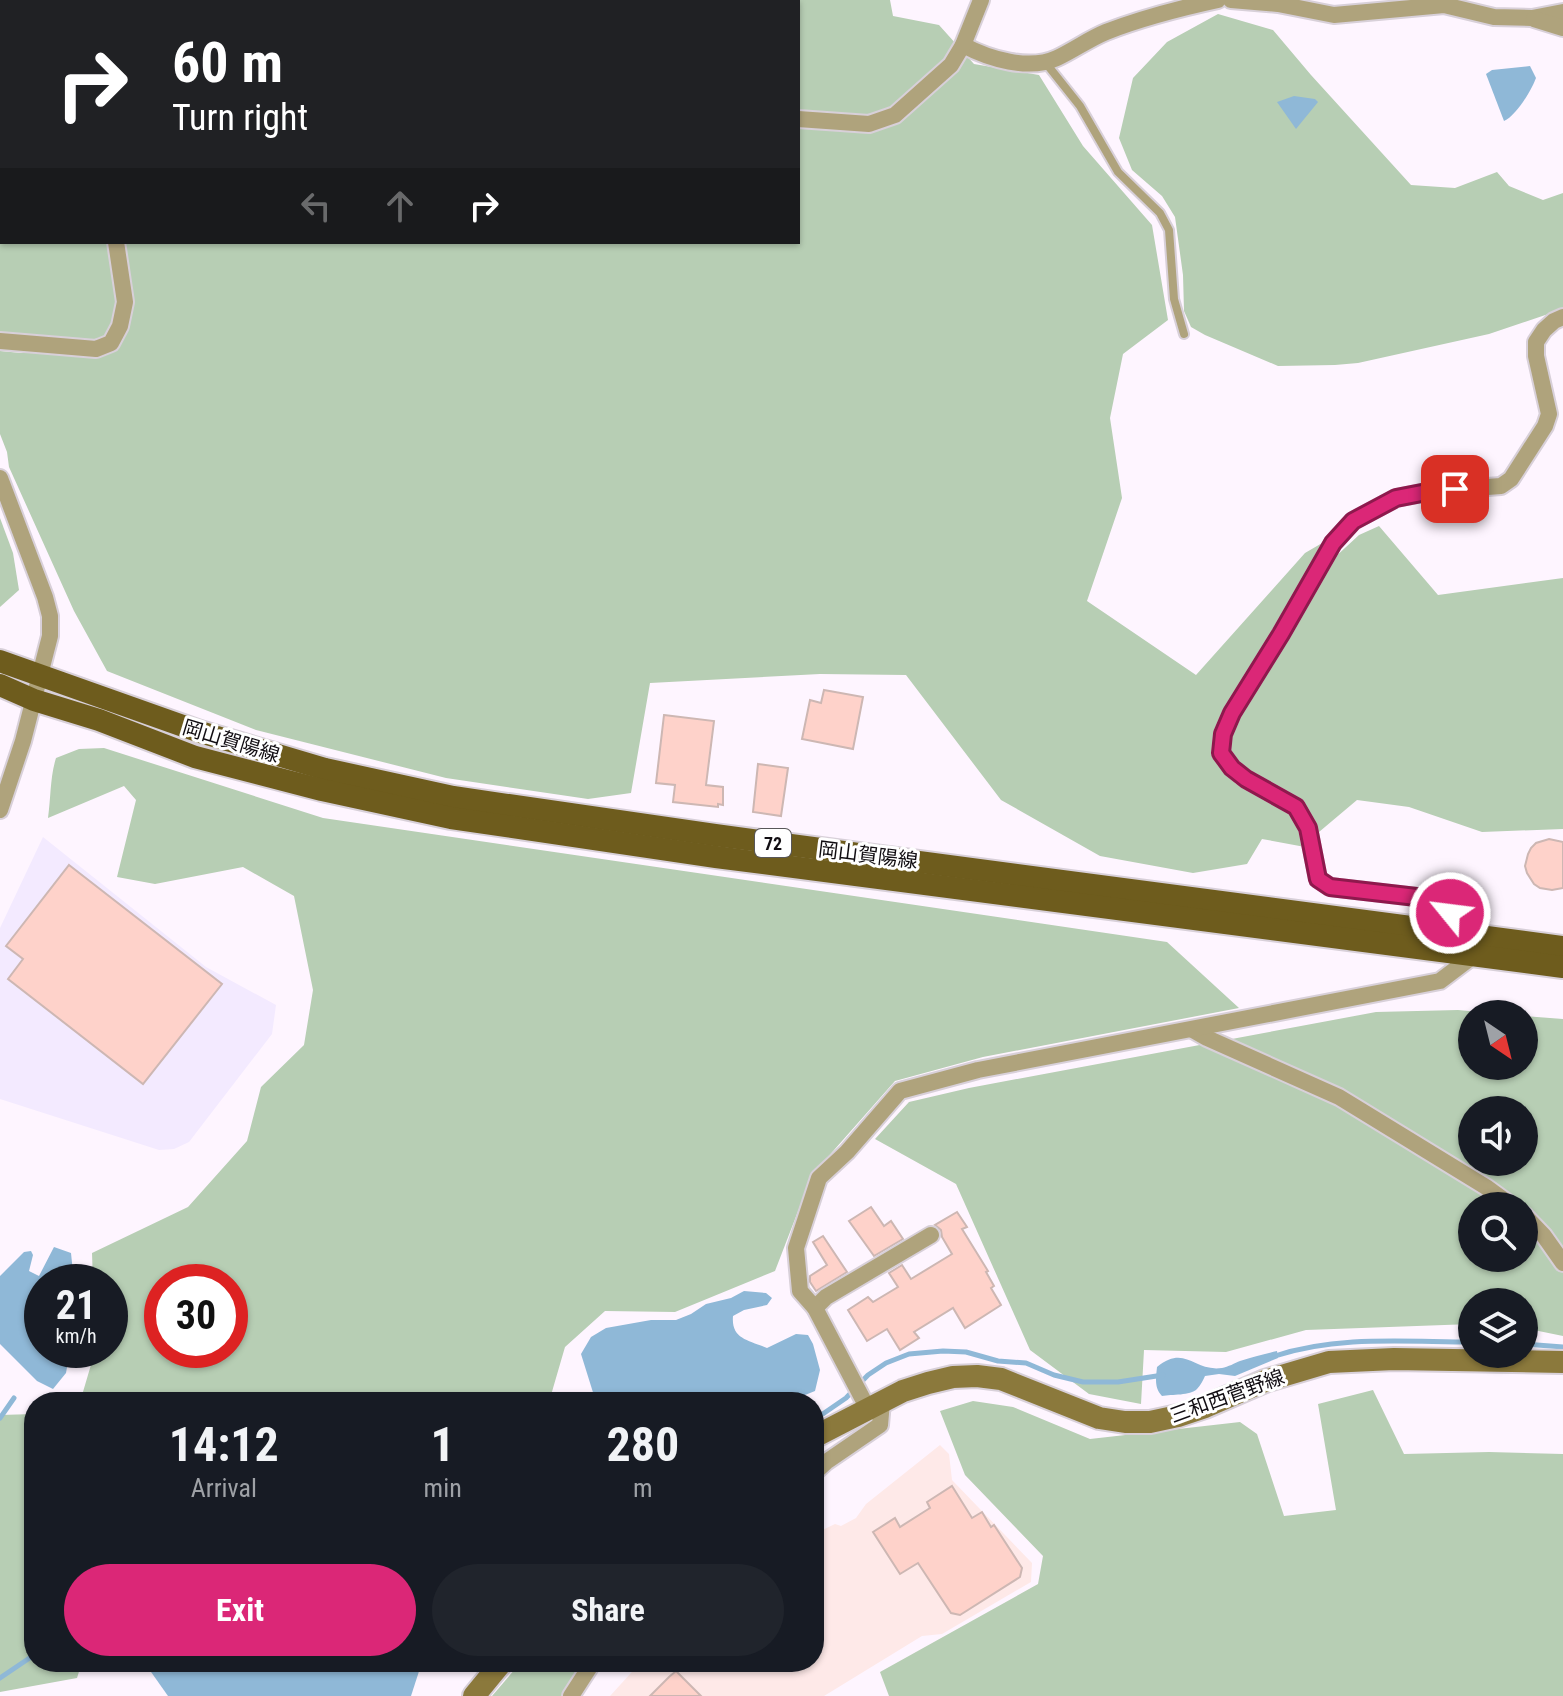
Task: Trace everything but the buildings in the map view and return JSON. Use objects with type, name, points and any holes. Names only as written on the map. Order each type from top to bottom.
[{"type":"main road","name":"岡山賀陽線","points":[[0,661],[214,737],[325,769],[453,797],[715,835],[1563,947]]},
{"type":"main road","name":"岡山賀陽線","points":[[0,685],[195,757],[322,790],[451,818],[716,857],[1563,967]]},
{"type":"main road","name":"三和西菅野線","points":[[824,1429],[865,1396],[903,1391],[953,1377],[1001,1379],[1099,1418],[1150,1422],[1205,1407],[1265,1381],[1329,1362],[1394,1359],[1563,1362]]},
{"type":"main road","points":[[474,1696],[494,1672]]},
{"type":"street","points":[[963,45],[982,55],[1037,63],[1055,59],[1106,32],[1218,0]]},
{"type":"street","points":[[1231,0],[1278,4],[1334,15],[1443,3],[1494,17],[1532,18],[1563,12]]},
{"type":"street","points":[[800,119],[869,124],[895,115],[951,65],[963,45],[976,3]]},
{"type":"street","points":[[1532,18],[1563,28]]},
{"type":"street","points":[[0,341],[96,349],[111,343],[120,326],[125,302],[116,244]]},
{"type":"street","points":[[1449,931],[1451,901],[1330,887],[1318,879],[1308,828],[1296,807],[1232,768],[1221,753],[1223,734],[1232,713],[1333,543],[1353,521],[1396,498],[1432,491],[1501,486],[1511,479],[1545,426],[1549,414],[1536,356],[1536,342],[1544,330],[1563,317]]},
{"type":"street","points":[[0,478],[50,616],[50,636],[42,676],[0,810]]},
{"type":"street","points":[[824,1464],[880,1425],[815,1308],[800,1291],[796,1248],[819,1178],[847,1152],[900,1091],[978,1070],[1440,981],[1473,956]]},
{"type":"street","points":[[1193,1030],[1339,1097],[1493,1192]]},
{"type":"street","points":[[1538,1230],[1563,1263]]},
{"type":"street","points":[[815,1308],[826,1297],[931,1235]]},
{"type":"street","points":[[571,1696],[587,1672]]},
{"type":"lane","points":[[1044,61],[1080,106],[1118,172],[1165,221],[1169,230],[1174,299],[1184,334]]},
{"type":"shaded area","points":[[43,837],[206,967],[276,1005],[272,1034],[189,1142],[174,1149],[159,1150],[0,1099],[0,928]]},
{"type":"shaded area","points":[[940,1445],[949,1454],[952,1480],[1032,1563],[1031,1582],[942,1634],[922,1636],[824,1696],[610,1696],[632,1672],[824,1672],[824,1529],[835,1524],[841,1526],[856,1518],[866,1504]]},
{"type":"green space","points":[[800,0],[890,0],[893,16],[939,25],[974,64],[1039,75],[1083,146],[1152,225],[1168,320],[1123,354],[1110,418],[1122,498],[1087,601],[1196,675],[1305,553],[1329,539],[1215,756],[1235,783],[1291,813],[1302,828],[1305,847],[1262,839],[1247,864],[1193,873],[1100,856],[1001,800],[906,675],[820,674],[650,683],[631,793],[588,799],[446,778],[256,730],[107,671],[74,611],[9,467],[0,434],[0,351],[21,353],[52,349],[0,335],[0,244],[800,244]]},
{"type":"green space","points":[[1218,14],[1273,30],[1411,185],[1455,188],[1497,172],[1509,186],[1543,200],[1563,193],[1563,309],[1489,334],[1358,363],[1335,365],[1278,366],[1191,327],[1184,311],[1183,275],[1175,217],[1162,196],[1132,170],[1119,138],[1133,78],[1167,42]]},
{"type":"green space","points":[[0,518],[13,553],[19,590],[0,607]]},
{"type":"green space","points":[[1379,526],[1438,595],[1563,578],[1563,829],[1482,832],[1409,807],[1357,800],[1319,832],[1300,799],[1244,769],[1231,754],[1230,731],[1333,559],[1359,535]]},
{"type":"green space","points":[[104,748],[323,818],[1167,942],[1239,1008],[983,1057],[895,1081],[812,1175],[775,1271],[675,1312],[605,1311],[565,1347],[552,1392],[83,1392],[90,1368],[128,1368],[128,1264],[92,1264],[92,1253],[188,1207],[247,1141],[261,1087],[304,1045],[313,990],[294,896],[243,867],[155,884],[117,877],[136,800],[124,786],[48,818],[56,758],[79,749]]},
{"type":"green space","points":[[1458,1010],[1458,1080],[1538,1080],[1538,1017],[1563,1019],[1563,1336],[1538,1331],[1538,1288],[1458,1288],[1458,1325],[1306,1330],[1226,1352],[1144,1350],[1141,1404],[1089,1394],[1030,1350],[956,1184],[875,1139],[909,1102],[1376,1012]]},
{"type":"green space","points":[[1373,1390],[1404,1454],[1563,1454],[1563,1696],[889,1696],[880,1672],[1038,1584],[1043,1556],[965,1475],[940,1411],[973,1401],[1013,1407],[1090,1439],[1240,1422],[1257,1434],[1284,1516],[1336,1510],[1318,1404]]},
{"type":"green space","points":[[24,1414],[24,1672],[79,1672],[77,1678],[0,1692],[0,1415]]},
{"type":"green space","points":[[512,1672],[579,1672],[563,1696],[492,1696]]},
{"type":"water","points":[[1530,66],[1536,78],[1534,83],[1518,109],[1504,121],[1486,74],[1492,70]]},
{"type":"water","points":[[1294,96],[1318,102],[1296,129],[1277,102]]},
{"type":"water","points":[[54,1247],[71,1253],[72,1264],[45,1264]]},
{"type":"water","points":[[31,1251],[31,1264],[24,1264],[24,1368],[0,1344],[0,1276],[24,1252]]},
{"type":"water","points":[[744,1291],[766,1293],[772,1298],[767,1305],[733,1316],[735,1330],[747,1340],[767,1348],[796,1334],[808,1335],[820,1370],[815,1391],[593,1392],[581,1354],[591,1337],[606,1328],[651,1320],[676,1320],[706,1304],[731,1298]]},
{"type":"water","points":[[1277,1351],[1278,1358],[1235,1376],[1205,1376],[1190,1393],[1162,1396],[1159,1393],[1157,1367],[1175,1358],[1222,1368]]},
{"type":"water","points":[[24,1368],[67,1368],[53,1389],[37,1381]]},
{"type":"water","points":[[151,1672],[419,1672],[411,1696],[168,1696]]},
{"type":"waterway","points":[[1275,1356],[1348,1342],[1458,1342]]},
{"type":"waterway","points":[[1538,1345],[1563,1347]]},
{"type":"waterway","points":[[824,1413],[846,1398],[868,1375],[886,1363],[909,1354],[966,1352],[998,1361],[1026,1363],[1054,1375],[1083,1382],[1118,1382],[1163,1375]]},
{"type":"waterway","points":[[0,1418],[14,1398]]},
{"type":"waterway","points":[[0,1678],[24,1662]]},
{"type":"route","points":[[1450,913],[1451,901],[1330,887],[1318,879],[1308,828],[1296,807],[1246,779],[1232,768],[1221,753],[1223,734],[1232,713],[1333,543],[1353,521],[1396,498],[1455,489]]}]
